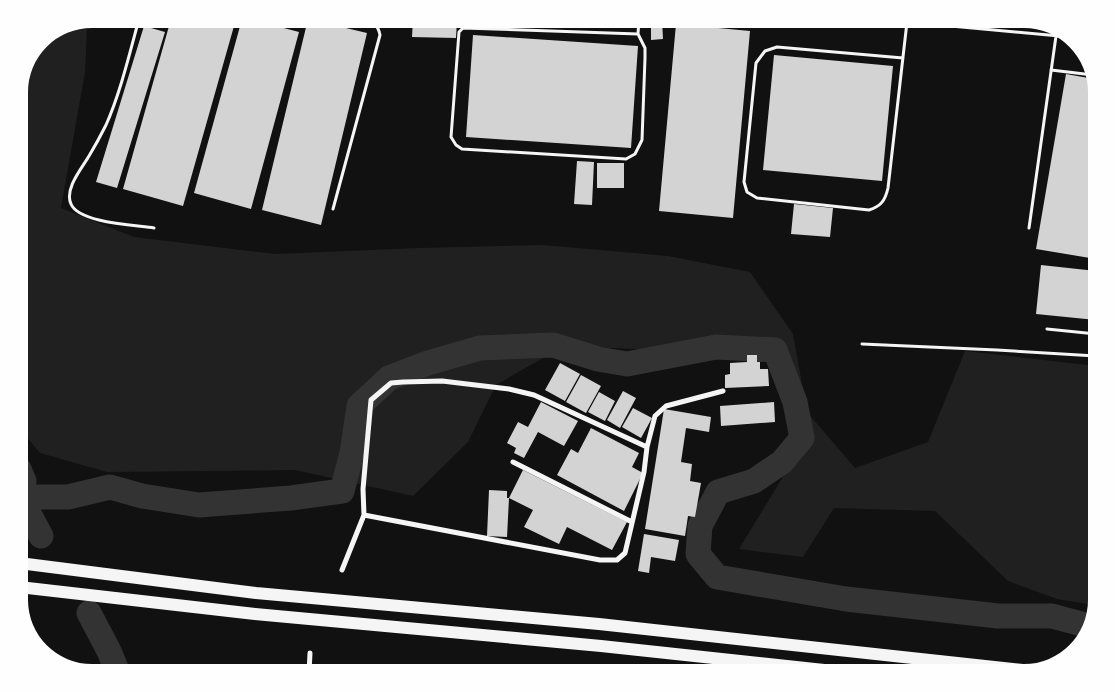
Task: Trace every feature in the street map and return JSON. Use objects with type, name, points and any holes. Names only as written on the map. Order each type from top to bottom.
[{"type":"highway","points":[[28,565],[256,593],[600,624],[968,664]]},
{"type":"highway","points":[[28,588],[255,614],[601,646],[768,664]]},
{"type":"street","points":[[342,570],[364,515],[363,489],[371,400],[391,383],[442,381],[469,383],[534,395],[647,447]]},
{"type":"street","points":[[364,515],[600,560],[616,560],[625,553],[655,416],[666,406],[723,391]]},
{"type":"street","points":[[514,462],[632,522]]},
{"type":"street","points":[[309,664],[310,653]]},
{"type":"lane","points":[[136,28],[108,120],[89,156],[76,175],[69,198],[71,206],[81,214],[98,220],[154,228]]},
{"type":"lane","points":[[333,209],[380,35],[378,28]]},
{"type":"lane","points":[[638,28],[638,34],[645,48],[642,140],[635,154],[626,160],[462,149],[456,145],[452,137],[459,32],[463,28],[638,34]]},
{"type":"lane","points":[[903,58],[777,47],[765,51],[756,63],[744,182],[747,192],[757,198],[869,210],[878,207],[886,198],[888,188],[903,58],[906,28]]},
{"type":"lane","points":[[971,28],[1056,36],[1029,228]]},
{"type":"lane","points":[[1051,70],[1085,74]]},
{"type":"lane","points":[[1047,329],[1087,333]]},
{"type":"lane","points":[[862,344],[1088,355]]},
{"type":"shaded area","points":[[87,29],[85,72],[61,208],[134,237],[275,254],[543,245],[668,256],[750,272],[793,334],[807,412],[855,468],[928,442],[965,351],[1088,365],[1088,604],[1057,599],[1008,581],[935,511],[834,508],[803,557],[739,549],[789,467],[790,415],[770,364],[760,353],[730,345],[659,350],[564,346],[496,385],[468,442],[413,496],[295,470],[107,472],[40,453],[28,439],[28,87],[34,63],[41,52],[59,36],[75,30]]},
{"type":"building","points":[[143,28],[165,32],[117,188],[96,182]]},
{"type":"building","points":[[168,28],[233,28],[183,206],[123,189]]},
{"type":"building","points":[[240,28],[284,28],[299,32],[251,209],[194,193]]},
{"type":"building","points":[[306,28],[346,28],[367,33],[321,225],[262,210]]},
{"type":"building","points":[[412,28],[457,28],[456,38],[412,37]]},
{"type":"building","points":[[651,28],[662,28],[663,39],[651,40]]},
{"type":"building","points":[[676,28],[718,28],[750,31],[733,218],[659,211]]},
{"type":"building","points":[[473,35],[638,46],[631,148],[466,137]]},
{"type":"building","points":[[774,55],[893,66],[882,181],[763,170]]},
{"type":"building","points":[[1066,74],[1086,78],[1087,258],[1036,249]]},
{"type":"building","points":[[577,161],[594,162],[592,205],[574,204]]},
{"type":"building","points":[[597,163],[624,163],[624,188],[597,188]]},
{"type":"building","points":[[794,204],[833,208],[830,237],[791,234]]},
{"type":"building","points":[[1041,265],[1087,270],[1087,319],[1036,314]]},
{"type":"building","points":[[747,355],[757,355],[760,369],[768,369],[769,386],[725,388],[725,375],[730,374],[730,363],[747,362]]},
{"type":"building","points":[[560,363],[580,374],[565,401],[545,390]]},
{"type":"building","points":[[581,375],[601,386],[586,413],[566,402]]},
{"type":"building","points":[[623,391],[636,398],[620,428],[607,420]]},
{"type":"building","points":[[599,392],[615,401],[605,421],[588,412]]},
{"type":"building","points":[[541,402],[578,421],[564,446],[538,432],[524,458],[514,453],[516,448],[507,443],[518,422],[528,427]]},
{"type":"building","points":[[774,402],[775,422],[721,426],[720,406]]},
{"type":"building","points":[[633,408],[652,418],[641,438],[622,427]]},
{"type":"building","points":[[664,409],[711,417],[709,432],[686,428],[681,462],[692,464],[690,481],[701,483],[695,517],[688,516],[685,536],[645,529]]},
{"type":"building","points":[[591,428],[639,453],[632,467],[643,473],[624,511],[557,475],[571,449],[578,453]]},
{"type":"building","points":[[523,470],[627,522],[612,550],[567,527],[559,544],[524,527],[533,510],[509,498]]},
{"type":"building","points":[[489,490],[507,491],[507,498],[509,498],[507,537],[487,536]]},
{"type":"building","points":[[644,534],[679,540],[675,561],[651,557],[649,573],[638,571]]},
{"type":"waterway","points":[[28,497],[68,497],[110,487],[142,496],[199,505],[291,498],[342,491],[352,453],[359,406],[389,378],[428,363],[480,348],[553,345],[598,359],[627,364],[716,347],[775,350],[795,402],[802,438],[782,462],[754,481],[718,492],[700,526],[698,554],[717,577],[846,599],[998,616],[1052,616],[1083,624]]},
{"type":"waterway","points":[[28,512],[41,536]]},
{"type":"waterway","points":[[89,613],[114,664]]}]
